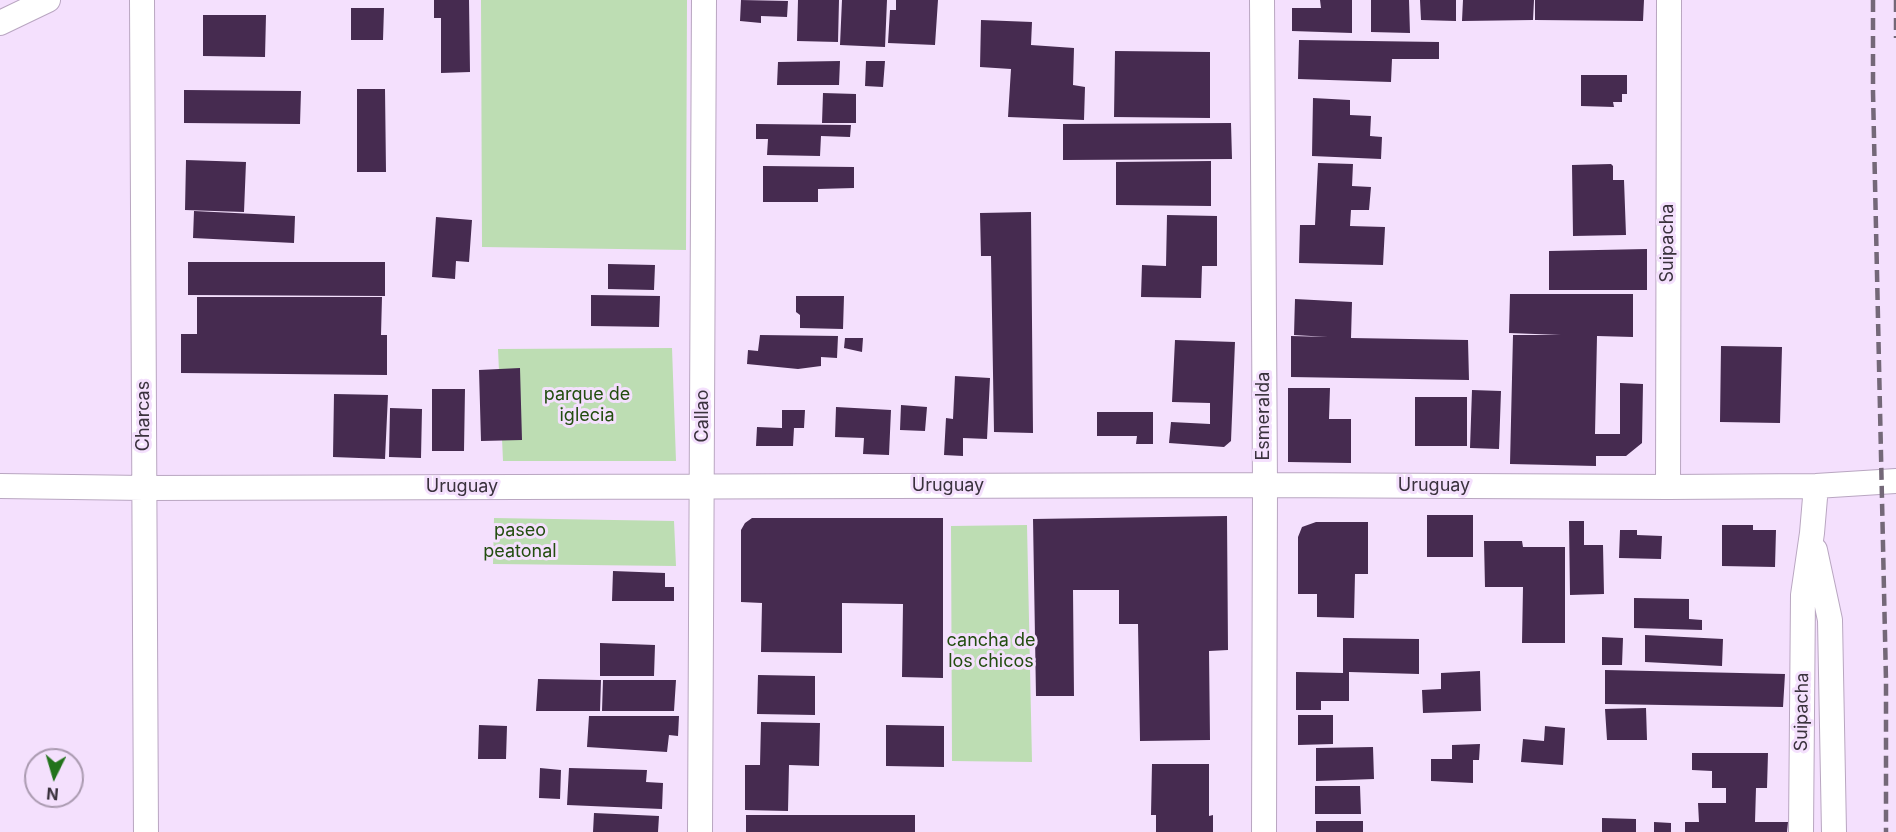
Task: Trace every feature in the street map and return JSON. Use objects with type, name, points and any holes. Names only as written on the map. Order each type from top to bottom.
[{"type":"street","points":[[0,23],[48,0]]},
{"type":"street","name":"Charcas","points":[[142,0],[146,832]]},
{"type":"street","name":"Callao","points":[[700,832],[704,0]]},
{"type":"street","name":"Esmeralda","points":[[1262,0],[1265,485],[1264,832]]},
{"type":"street","name":"Suipacha","points":[[1668,487],[1669,0]]},
{"type":"street","name":"Uruguay","points":[[0,486],[144,488],[1265,485],[1668,487],[1816,486],[1896,481]]},
{"type":"street","name":"Suipacha","points":[[1801,832],[1803,595],[1816,486]]},
{"type":"street","points":[[1812,533],[1830,620],[1834,832]]},
{"type":"green space","points":[[481,0],[687,0],[686,250],[482,247]]},
{"type":"green space","name":"parque de iglecia","points":[[672,348],[676,461],[503,461],[498,349]]},
{"type":"green space","name":"paseo peatonal","points":[[494,518],[674,521],[676,566],[493,564]]},
{"type":"green space","name":"cancha de los chicos","points":[[1027,525],[1032,762],[952,761],[951,526]]},
{"type":"building","points":[[434,0],[469,0],[470,72],[441,73],[441,18],[434,18]]},
{"type":"building","points":[[741,0],[788,1],[787,17],[761,16],[761,23],[740,21]]},
{"type":"building","points":[[798,0],[839,0],[838,42],[797,41]]},
{"type":"building","points":[[842,0],[887,0],[885,47],[840,45]]},
{"type":"building","points":[[896,0],[938,0],[935,45],[888,43],[890,10],[896,10]]},
{"type":"building","points":[[1320,0],[1352,0],[1352,33],[1292,31],[1292,8],[1321,8]]},
{"type":"building","points":[[1371,0],[1409,0],[1410,33],[1371,32]]},
{"type":"building","points":[[1420,0],[1456,0],[1456,21],[1421,20]]},
{"type":"building","points":[[1463,0],[1534,0],[1533,20],[1462,21]]},
{"type":"building","points":[[1535,0],[1644,0],[1643,21],[1535,20]]},
{"type":"building","points":[[351,8],[384,8],[383,40],[351,40]]},
{"type":"building","points":[[203,15],[266,15],[265,57],[203,56]]},
{"type":"building","points":[[981,20],[1032,22],[1031,45],[1074,48],[1073,85],[1085,87],[1084,120],[1008,117],[1011,69],[980,67]]},
{"type":"building","points":[[1299,40],[1439,42],[1439,59],[1392,59],[1391,82],[1298,79]]},
{"type":"building","points":[[1115,51],[1210,52],[1210,118],[1114,117]]},
{"type":"building","points":[[840,61],[839,85],[777,85],[778,62]]},
{"type":"building","points":[[866,61],[885,61],[883,87],[865,86]]},
{"type":"building","points":[[1581,75],[1627,75],[1627,94],[1622,94],[1622,102],[1613,102],[1614,107],[1581,106]]},
{"type":"building","points":[[357,89],[385,89],[386,172],[357,172]]},
{"type":"building","points":[[184,90],[301,91],[300,124],[184,123]]},
{"type":"building","points":[[823,93],[856,94],[856,123],[822,123]]},
{"type":"building","points":[[1313,98],[1350,100],[1350,115],[1371,116],[1370,136],[1382,137],[1381,159],[1312,156]]},
{"type":"building","points":[[1231,123],[1232,159],[1063,160],[1063,124]]},
{"type":"building","points":[[756,124],[851,125],[850,137],[821,136],[820,156],[767,155],[768,139],[756,139]]},
{"type":"building","points":[[186,160],[246,162],[244,212],[185,210]]},
{"type":"building","points":[[1211,161],[1211,206],[1116,205],[1116,162]]},
{"type":"building","points":[[1318,163],[1353,164],[1352,186],[1371,187],[1369,210],[1351,210],[1350,226],[1385,227],[1383,265],[1299,263],[1300,225],[1315,225]]},
{"type":"building","points":[[1611,164],[1613,180],[1624,180],[1626,235],[1573,236],[1572,165]]},
{"type":"building","points":[[763,166],[854,167],[854,188],[818,189],[818,202],[763,202]]},
{"type":"building","points":[[194,211],[295,216],[294,243],[193,238]]},
{"type":"building","points":[[1031,212],[1033,433],[994,432],[991,256],[981,256],[980,213]]},
{"type":"building","points":[[1167,215],[1217,216],[1217,266],[1202,266],[1201,298],[1141,297],[1142,265],[1166,266]]},
{"type":"building","points":[[436,217],[472,220],[469,262],[456,261],[455,279],[432,277]]},
{"type":"building","points":[[1647,249],[1647,290],[1549,290],[1549,251]]},
{"type":"building","points":[[188,262],[385,262],[385,296],[188,295]]},
{"type":"building","points":[[608,264],[655,265],[654,290],[608,289]]},
{"type":"building","points":[[1510,294],[1633,294],[1633,337],[1597,336],[1595,434],[1620,434],[1620,383],[1643,384],[1642,443],[1626,456],[1596,456],[1596,466],[1510,464],[1513,335],[1561,335],[1509,333]]},
{"type":"building","points":[[591,295],[660,296],[659,327],[591,326]]},
{"type":"building","points":[[796,296],[844,296],[843,329],[800,328],[800,315],[796,312]]},
{"type":"building","points":[[197,297],[382,297],[381,335],[387,335],[387,375],[181,373],[181,334],[197,334]]},
{"type":"building","points":[[1295,299],[1352,302],[1351,338],[1468,340],[1469,380],[1291,377],[1291,336],[1328,337],[1294,335]]},
{"type":"building","points":[[760,335],[838,336],[837,358],[821,357],[821,366],[798,369],[747,364],[748,350],[758,351]]},
{"type":"building","points":[[845,338],[863,338],[862,352],[844,348]]},
{"type":"building","points":[[1175,340],[1235,342],[1231,441],[1224,447],[1169,443],[1171,422],[1210,424],[1210,403],[1172,402]]},
{"type":"building","points":[[1721,346],[1782,347],[1780,423],[1720,422]]},
{"type":"building","points":[[520,368],[522,440],[481,441],[479,370]]},
{"type":"building","points":[[955,376],[990,378],[987,439],[963,438],[963,456],[944,455],[946,418],[953,419]]},
{"type":"building","points":[[1288,388],[1330,388],[1329,419],[1351,419],[1351,463],[1288,462]]},
{"type":"building","points":[[432,389],[465,389],[464,451],[432,451]]},
{"type":"building","points":[[1472,390],[1501,391],[1499,449],[1470,448]]},
{"type":"building","points":[[334,394],[388,395],[385,459],[333,457]]},
{"type":"building","points":[[1415,397],[1467,397],[1467,446],[1415,446]]},
{"type":"building","points":[[901,405],[927,407],[925,431],[900,430]]},
{"type":"building","points":[[836,407],[891,410],[889,455],[863,454],[864,438],[835,437]]},
{"type":"building","points":[[390,408],[422,409],[421,458],[389,457]]},
{"type":"building","points":[[782,410],[805,410],[804,428],[794,428],[793,446],[756,446],[757,427],[782,428]]},
{"type":"building","points":[[1097,412],[1153,412],[1153,444],[1136,444],[1137,436],[1097,436]]},
{"type":"building","points":[[1427,515],[1473,515],[1473,557],[1427,557]]},
{"type":"building","points":[[1227,516],[1228,650],[1209,651],[1210,740],[1140,741],[1138,624],[1119,624],[1119,590],[1073,590],[1074,696],[1036,696],[1033,519]]},
{"type":"building","points":[[752,518],[943,518],[943,678],[902,677],[903,604],[842,603],[842,653],[761,652],[762,603],[741,602],[741,530]]},
{"type":"building","points":[[1569,521],[1584,521],[1584,545],[1603,545],[1604,594],[1570,595]]},
{"type":"building","points":[[1316,522],[1368,522],[1368,574],[1355,574],[1354,618],[1317,617],[1317,594],[1298,594],[1298,537],[1302,527]]},
{"type":"building","points":[[1722,525],[1753,525],[1753,530],[1776,530],[1775,567],[1722,566]]},
{"type":"building","points":[[1620,530],[1637,530],[1637,535],[1662,536],[1661,559],[1619,558]]},
{"type":"building","points":[[1484,541],[1522,541],[1523,547],[1565,547],[1565,643],[1522,643],[1523,587],[1485,587]]},
{"type":"building","points":[[613,571],[665,573],[665,587],[674,587],[674,601],[612,601]]},
{"type":"building","points":[[1634,598],[1689,599],[1689,619],[1702,620],[1702,630],[1634,628]]},
{"type":"building","points":[[1645,635],[1723,639],[1722,666],[1645,662]]},
{"type":"building","points":[[1602,637],[1623,638],[1622,665],[1602,665]]},
{"type":"building","points":[[1343,638],[1419,639],[1419,674],[1349,672],[1349,701],[1321,701],[1321,710],[1296,710],[1296,672],[1343,673]]},
{"type":"building","points":[[600,643],[655,645],[654,676],[600,676]]},
{"type":"building","points":[[1605,670],[1785,674],[1783,707],[1605,704]]},
{"type":"building","points":[[1480,671],[1481,711],[1423,713],[1422,690],[1441,689],[1441,673]]},
{"type":"building","points":[[758,675],[815,676],[815,715],[757,714]]},
{"type":"building","points":[[538,679],[601,680],[600,711],[536,711]]},
{"type":"building","points":[[603,680],[676,680],[674,711],[602,711]]},
{"type":"building","points":[[1646,708],[1647,740],[1607,740],[1605,709]]},
{"type":"building","points":[[1298,715],[1333,715],[1333,744],[1298,745]]},
{"type":"building","points":[[589,716],[679,716],[678,736],[669,735],[667,752],[587,747]]},
{"type":"building","points":[[761,722],[820,723],[819,766],[789,765],[788,811],[745,810],[745,765],[760,765]]},
{"type":"building","points":[[479,725],[507,726],[506,759],[478,759]]},
{"type":"building","points":[[886,725],[944,726],[944,767],[886,766]]},
{"type":"building","points":[[1545,726],[1565,728],[1563,765],[1521,762],[1523,739],[1544,741]]},
{"type":"building","points":[[1480,744],[1479,760],[1473,760],[1473,783],[1431,781],[1431,759],[1452,759],[1452,745]]},
{"type":"building","points":[[1373,747],[1374,779],[1316,781],[1316,748]]},
{"type":"building","points":[[1692,753],[1768,753],[1767,788],[1756,788],[1755,822],[1788,822],[1787,832],[1685,832],[1685,822],[1699,822],[1698,803],[1726,803],[1726,788],[1712,788],[1712,771],[1692,770]]},
{"type":"building","points":[[1152,764],[1209,764],[1209,816],[1213,815],[1213,832],[1156,832],[1156,815],[1151,815]]},
{"type":"building","points":[[540,768],[561,770],[560,799],[539,798]]},
{"type":"building","points":[[569,768],[647,770],[646,782],[663,783],[662,809],[567,805]]},
{"type":"building","points":[[1315,786],[1360,786],[1361,814],[1315,814]]},
{"type":"building","points":[[594,813],[659,816],[658,832],[593,832]]},
{"type":"building","points":[[746,815],[915,815],[915,832],[746,832]]},
{"type":"building","points":[[1602,818],[1636,819],[1636,832],[1602,832]]},
{"type":"building","points":[[1316,821],[1363,821],[1363,832],[1316,832]]},
{"type":"building","points":[[1654,822],[1671,823],[1671,832],[1654,832]]},
{"type":"railway","points":[[1873,0],[1886,681],[1886,832]]},
{"type":"railway","points":[[1896,0],[1896,38]]}]
